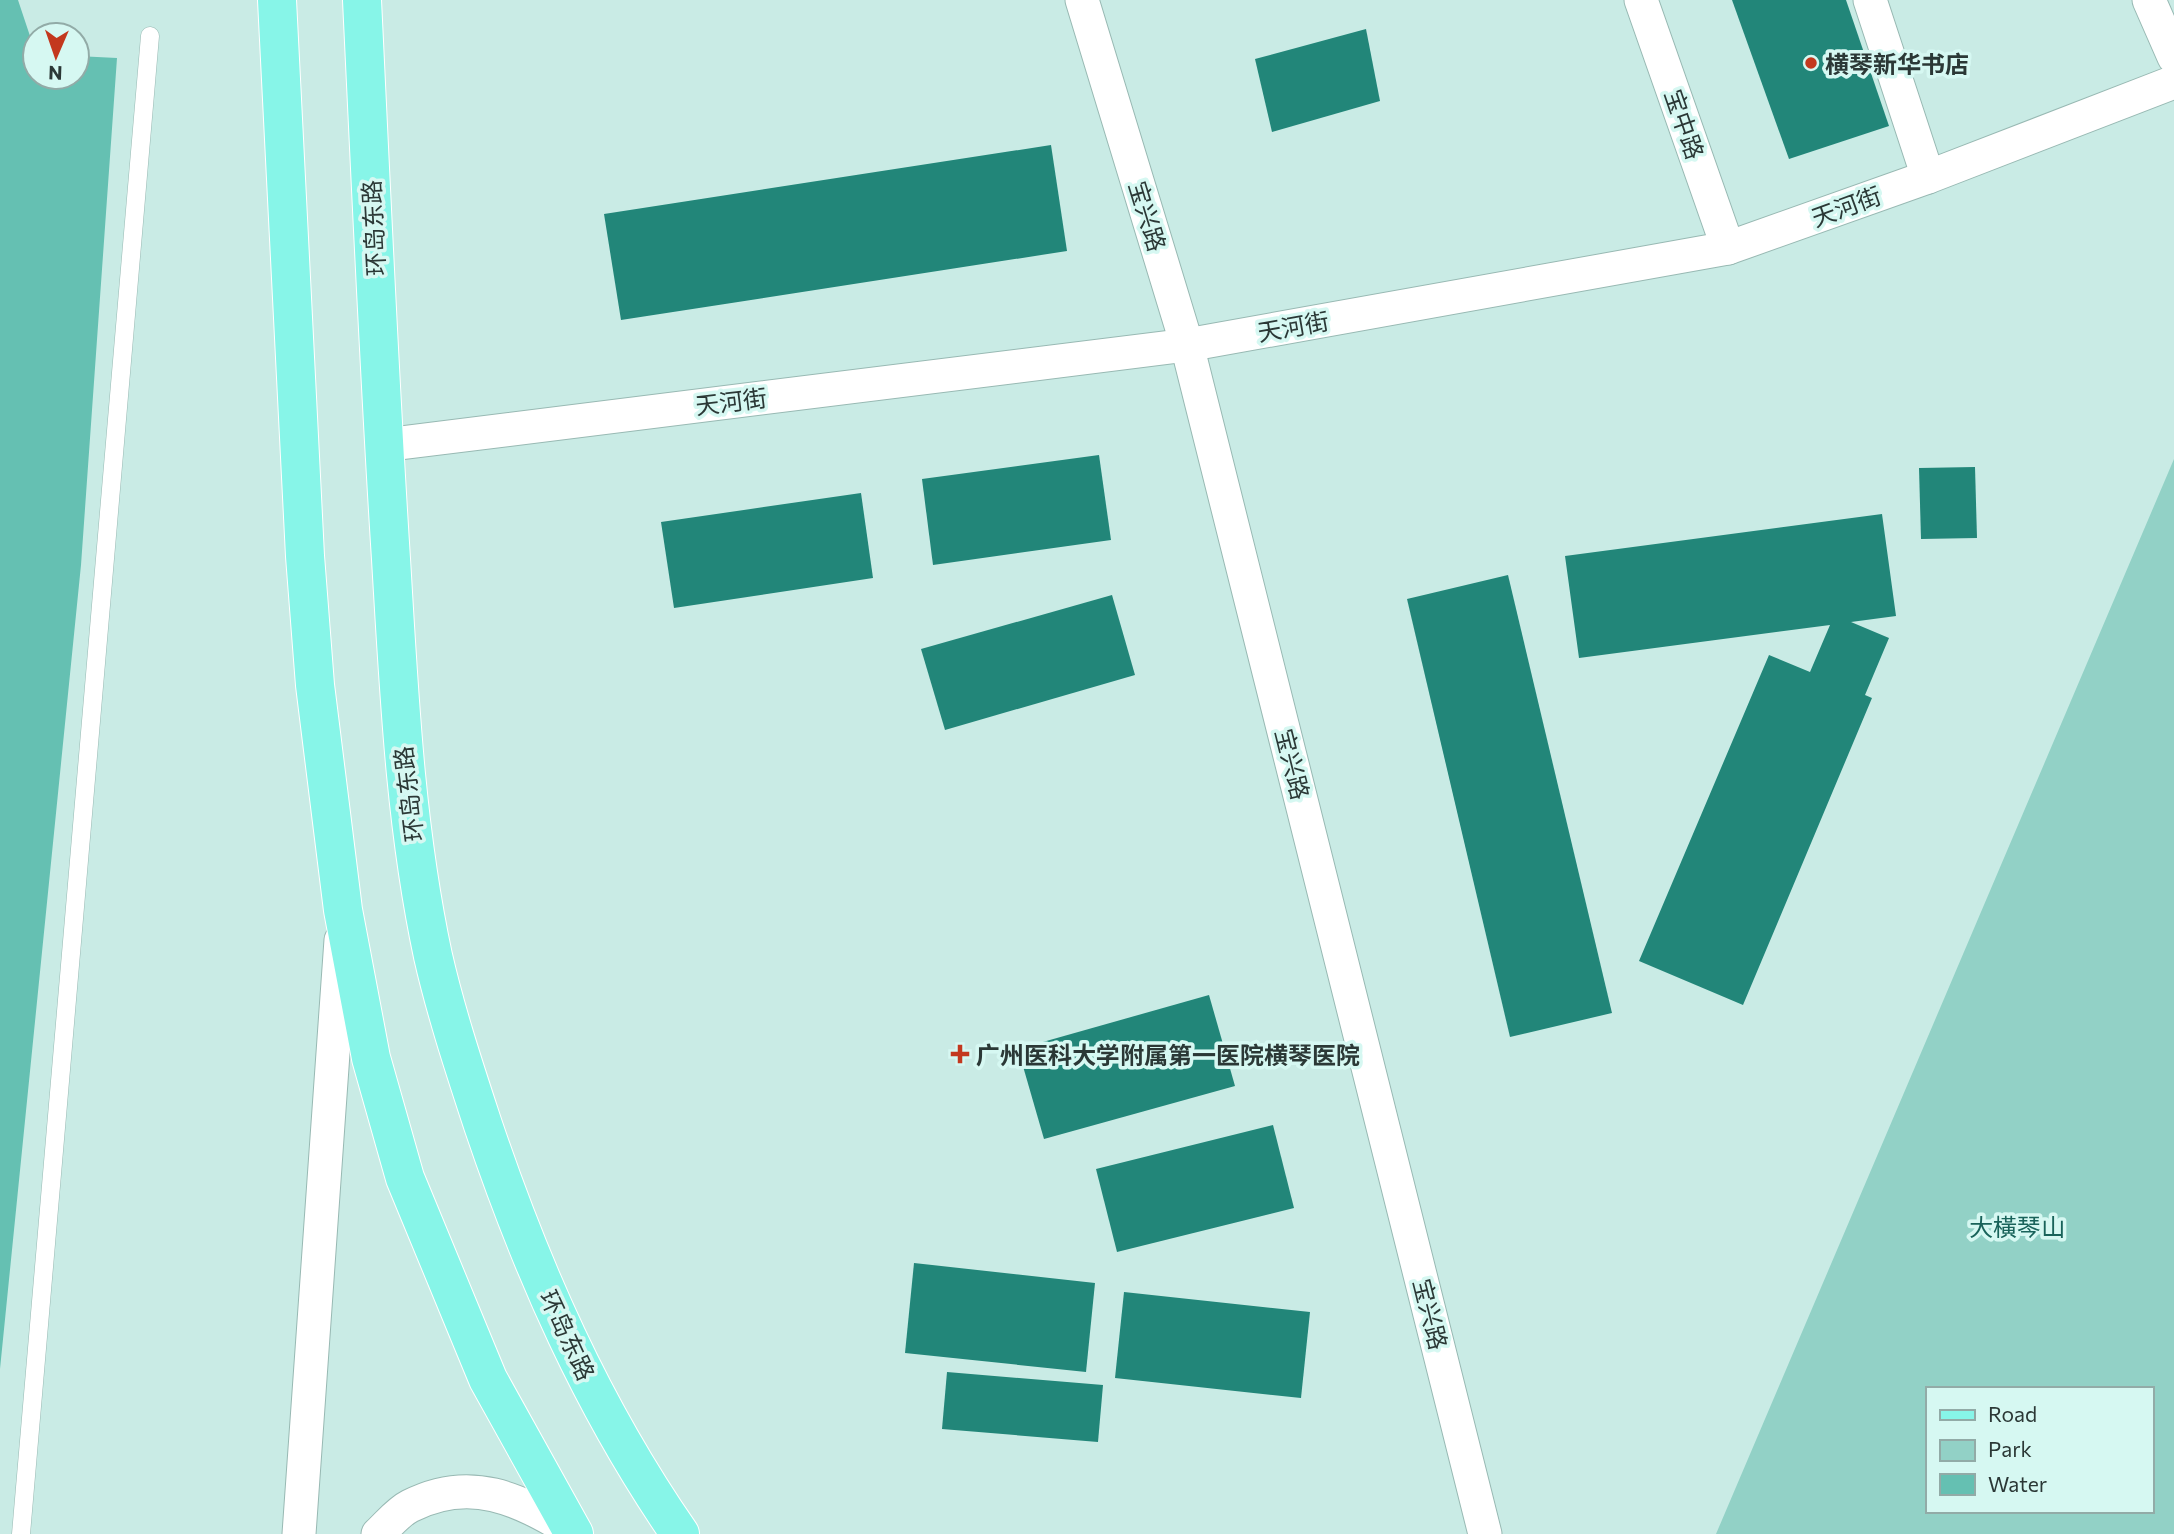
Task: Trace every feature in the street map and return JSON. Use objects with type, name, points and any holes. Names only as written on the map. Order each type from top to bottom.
[{"type":"main road","points":[[277,0],[305,556],[315,685],[343,909],[371,1058],[405,1178],[488,1379],[573,1532]]},
{"type":"main road","name":"环岛东路","points":[[362,0],[403,761],[433,958],[468,1081],[513,1214],[567,1337],[616,1437],[680,1534]]},
{"type":"street","name":"宝兴路","points":[[1082,0],[1187,345],[1485,1534]]},
{"type":"street","name":"宝中路","points":[[1641,0],[1728,248]]},
{"type":"street","points":[[1870,0],[1928,177]]},
{"type":"street","points":[[2149,0],[2174,57]]},
{"type":"street","name":"天河街","points":[[384,445],[1187,345],[1728,248],[1928,177],[2174,82]]},
{"type":"street","points":[[299,1534],[343,909]]},
{"type":"street","points":[[378,1534],[408,1507],[443,1493],[476,1490],[527,1504],[573,1532]]},
{"type":"lane","points":[[21,1534],[150,36]]},
{"type":"green space","name":"大橫琴山","points":[[2174,459],[2174,1534],[1716,1534]]},
{"type":"water","points":[[0,0],[18,0],[25,21],[21,21],[21,91],[91,91],[91,57],[117,58],[81,565],[0,1369]]},
{"type":"building","name":"横琴新华书店","points":[[1732,0],[1846,0],[1889,126],[1789,159]]},
{"type":"building","points":[[1366,29],[1380,101],[1272,132],[1255,59]]},
{"type":"building","points":[[1051,145],[1067,251],[621,320],[604,214]]},
{"type":"building","points":[[1099,455],[1111,540],[933,565],[922,479]]},
{"type":"building","points":[[1975,467],[1977,538],[1921,539],[1919,468]]},
{"type":"building","points":[[861,493],[873,578],[674,608],[661,522]]},
{"type":"building","points":[[1882,514],[1896,616],[1851,622],[1889,638],[1865,695],[1872,698],[1743,1005],[1639,961],[1769,655],[1810,672],[1830,625],[1579,658],[1565,556]]},
{"type":"building","points":[[1508,575],[1612,1013],[1510,1037],[1407,599]]},
{"type":"building","points":[[1112,595],[1135,675],[945,730],[921,649]]},
{"type":"building","points":[[1209,995],[1235,1086],[1044,1139],[1018,1049]]},
{"type":"building","points":[[1273,1125],[1294,1208],[1117,1252],[1096,1169]]},
{"type":"building","points":[[914,1263],[1095,1283],[1086,1372],[905,1353]]},
{"type":"building","points":[[1124,1292],[1310,1312],[1301,1398],[1115,1378]]},
{"type":"building","points":[[947,1372],[1103,1385],[1098,1442],[942,1429]]},
{"type":"place","name":"横琴新华书店","points":[[1811,63]]},
{"type":"place","name":"广州医科大学附属第一医院横琴医院","points":[[960,1054]]}]
